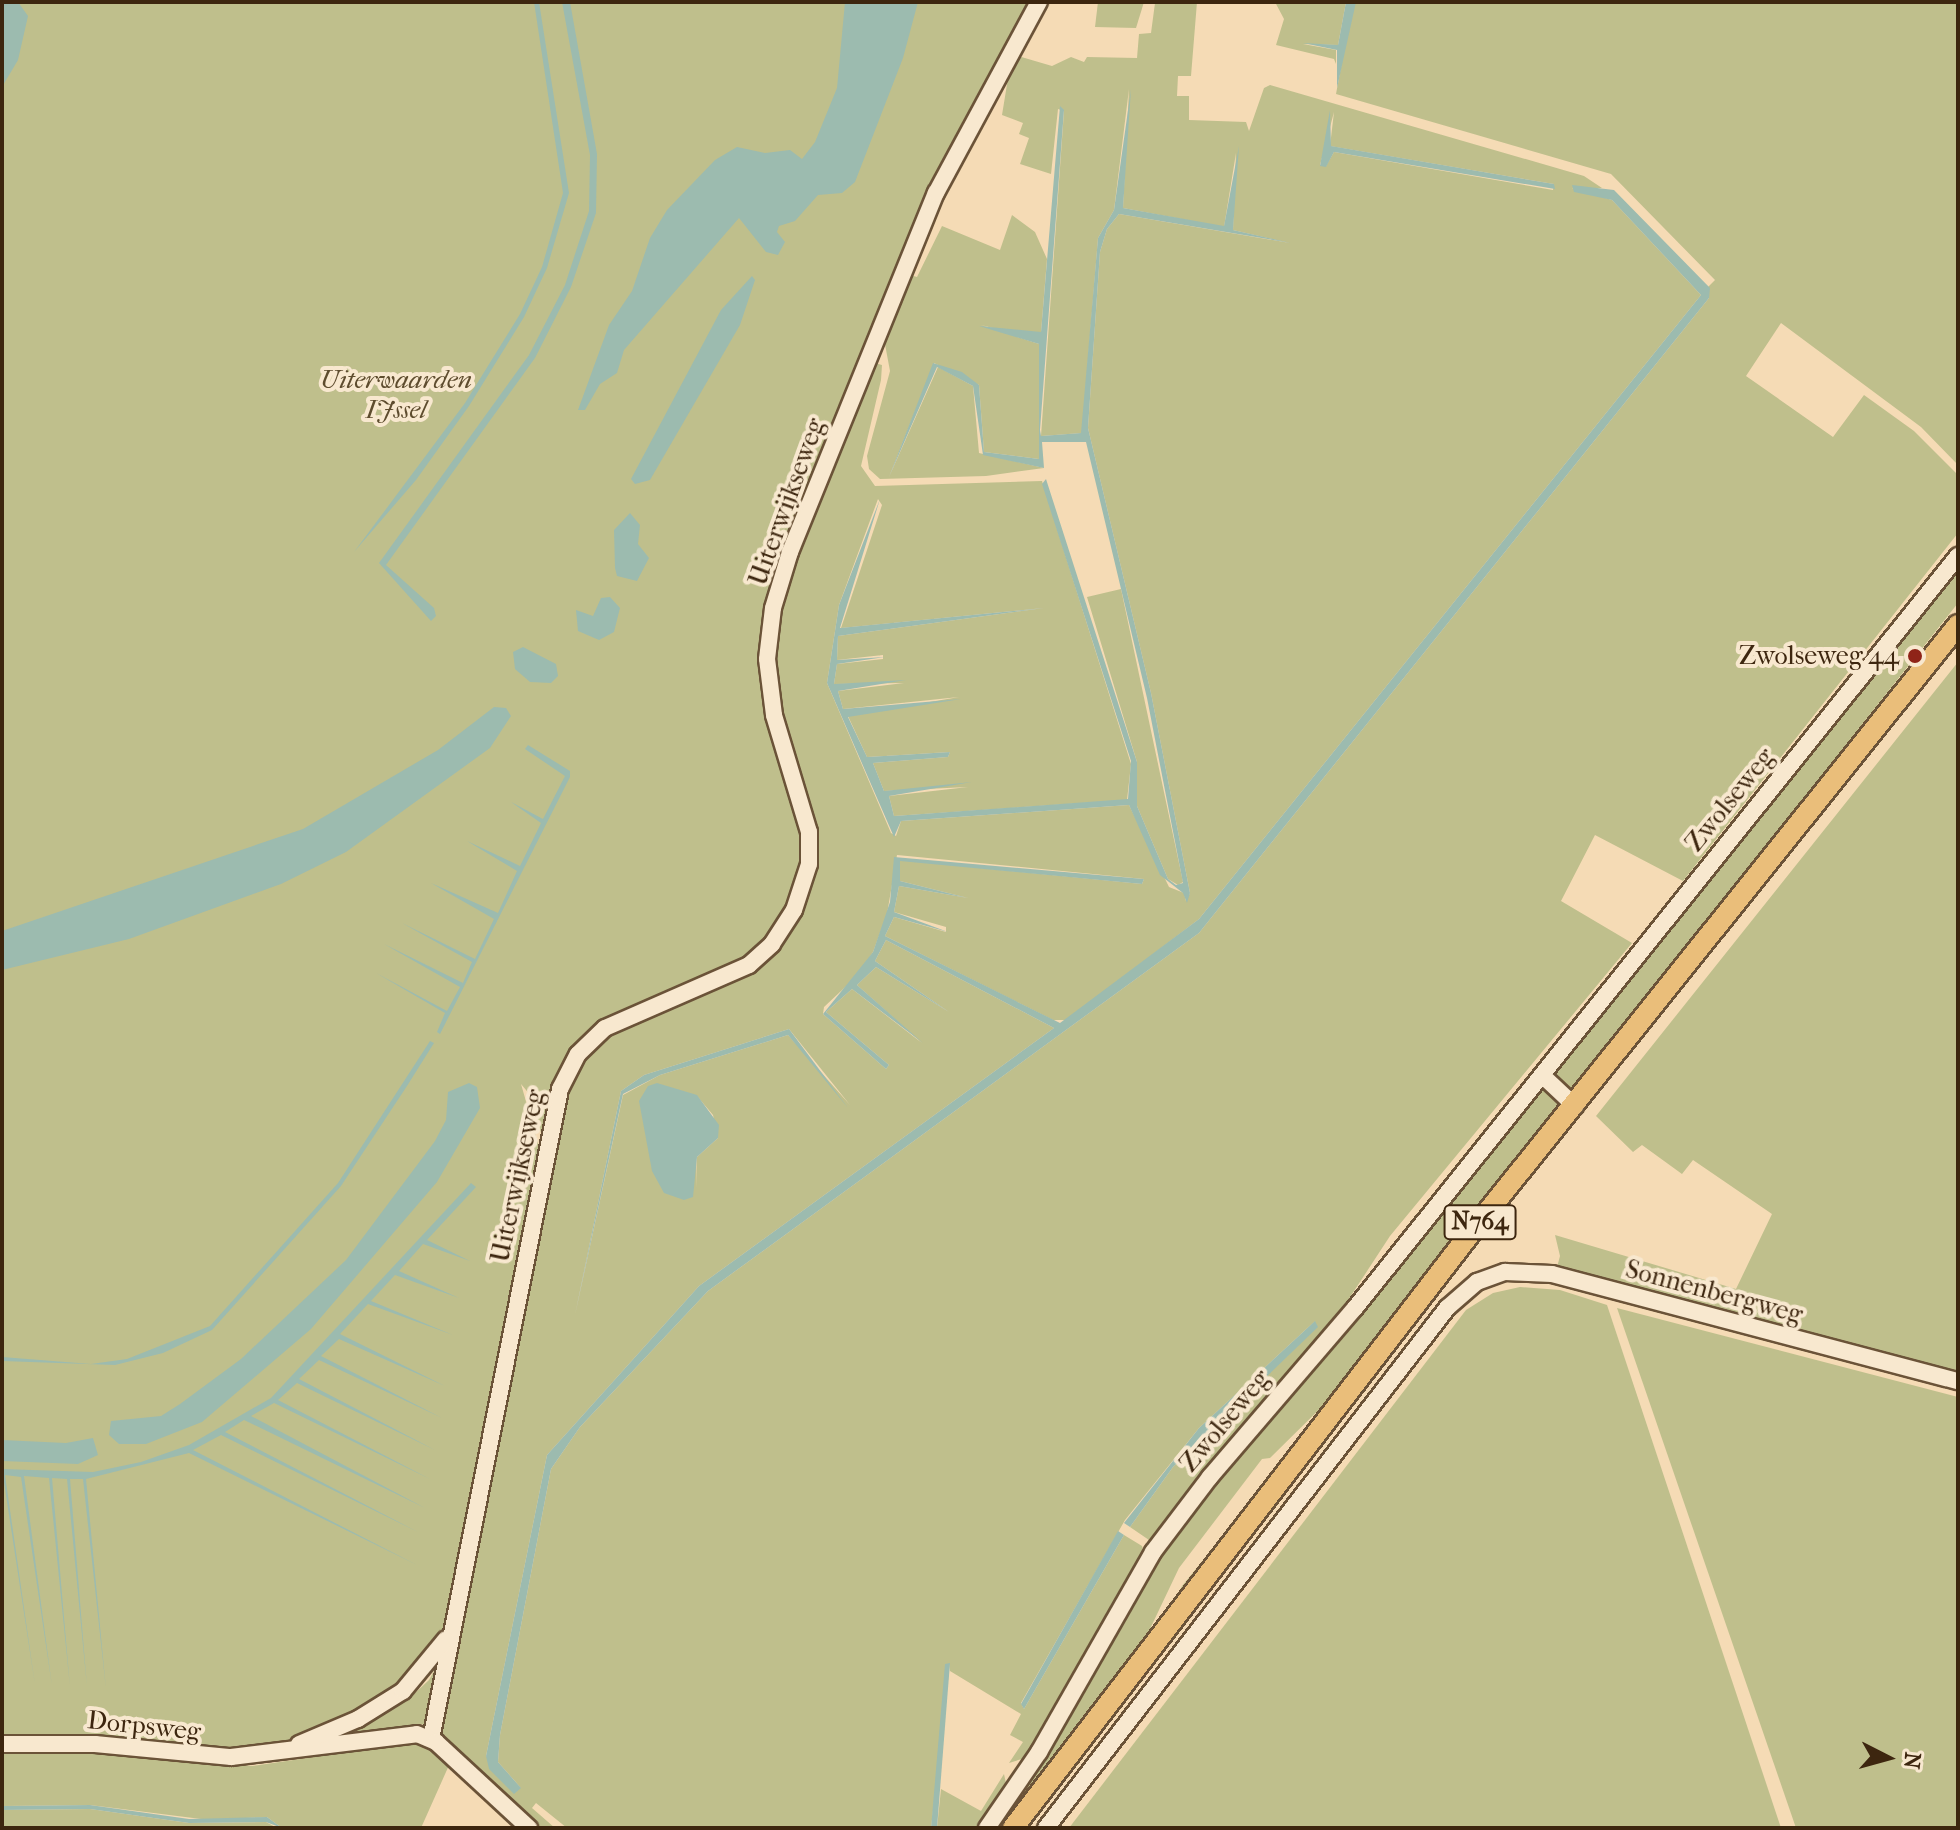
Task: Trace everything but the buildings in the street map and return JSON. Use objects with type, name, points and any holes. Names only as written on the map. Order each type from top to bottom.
[{"type":"main road","name":"N764","points":[[1013,1828],[1469,1235],[1958,625]]},
{"type":"street","name":"Uiterwijkseweg","points":[[431,1739],[560,1089],[578,1054],[605,1028],[653,1003],[739,972],[772,944],[794,910],[809,864],[809,832],[774,715],[767,659],[773,608],[790,552],[936,193],[1039,2]]},
{"type":"street","name":"Zwolseweg","points":[[987,1828],[1039,1752],[1153,1552],[1543,1076],[1958,556]]},
{"type":"street","points":[[1543,1076],[1575,1106]]},
{"type":"street","name":"Sonnenbergweg","points":[[1046,1828],[1231,1583],[1461,1294],[1505,1272],[1552,1274],[1958,1381]]},
{"type":"street","name":"Uiterwijkseweg","points":[[281,1752],[358,1719],[403,1691],[450,1635]]},
{"type":"street","points":[[281,1752],[403,1733],[431,1739],[529,1828]]},
{"type":"street","name":"Dorpsweg","points":[[2,1744],[95,1744],[206,1757],[281,1752]]},
{"type":"green space","name":"Uiterwaarden IJssel","points":[[4,2],[1034,2],[941,174],[789,559],[767,676],[807,846],[793,905],[757,953],[596,1030],[541,1133],[531,1096],[521,1084],[542,1157],[443,1636],[391,1694],[308,1737],[252,1752],[2,1738]]},
{"type":"green space","points":[[1098,2],[1144,2],[1136,28],[1095,27]]},
{"type":"green space","points":[[1151,2],[1197,2],[1191,76],[1178,76],[1177,96],[1189,96],[1189,120],[1246,122],[1249,131],[1264,88],[1270,85],[1584,176],[1602,188],[1572,188],[1612,200],[1701,295],[1199,919],[1067,1020],[1053,1020],[885,936],[894,917],[946,932],[946,927],[894,912],[899,886],[968,898],[900,881],[900,860],[1142,884],[1144,879],[897,855],[887,914],[873,952],[857,976],[824,1007],[823,1014],[886,1069],[889,1065],[826,1012],[852,989],[922,1043],[857,985],[876,967],[949,1012],[875,961],[886,940],[1054,1028],[699,1286],[547,1455],[486,1756],[521,1788],[498,1762],[500,1735],[551,1469],[580,1427],[708,1291],[1199,933],[1709,298],[1708,287],[1715,280],[1611,174],[1336,94],[1353,3],[1958,2],[1958,465],[1921,427],[1781,323],[1746,376],[1833,437],[1864,395],[1914,431],[1958,475],[1958,533],[1683,881],[1595,835],[1561,901],[1632,943],[1390,1236],[1320,1343],[1158,1538],[1149,1540],[1130,1527],[1173,1467],[1315,1321],[1199,1428],[1125,1520],[1021,1703],[1024,1709],[1124,1535],[1142,1546],[1145,1558],[1031,1756],[1009,1763],[1023,1742],[1010,1735],[1021,1714],[950,1671],[950,1663],[931,1828],[567,1828],[536,1803],[532,1808],[555,1828],[535,1828],[439,1731],[559,1100],[593,1043],[764,957],[812,856],[776,713],[774,632],[787,576],[871,362],[882,365],[881,380],[861,466],[875,486],[1042,481],[1131,764],[1127,800],[894,816],[889,796],[968,787],[884,791],[873,763],[948,757],[950,752],[867,757],[848,716],[959,697],[843,709],[838,691],[904,683],[834,684],[837,664],[883,659],[883,655],[837,660],[838,636],[1044,608],[841,628],[882,505],[878,499],[839,605],[827,683],[891,833],[896,836],[901,821],[1129,805],[1169,887],[1184,893],[1186,901],[1190,893],[1151,693],[1088,428],[1100,252],[1107,229],[1119,214],[1290,243],[1233,230],[1236,153],[1224,227],[1123,208],[1129,89],[1114,210],[1098,238],[1082,433],[1041,436],[1064,111],[1058,109],[1051,174],[1020,164],[1029,138],[1019,134],[1023,123],[1002,115],[1010,66],[1018,56],[1052,66],[1071,57],[1084,62],[1087,57],[1137,58],[1139,34],[1151,33],[1155,3]],"holes":[[[1334,112],[1330,146],[1554,184],[1553,190],[1334,152],[1326,166],[1320,165]],[[789,1029],[850,1105],[788,1035],[660,1075],[623,1095],[575,1315],[621,1091],[644,1075]],[[697,1096],[713,1115],[718,1138],[697,1157],[696,1188]]]},
{"type":"green space","points":[[1275,2],[1346,2],[1338,45],[1303,44],[1336,50],[1336,64],[1334,59],[1276,45],[1284,19]]},
{"type":"green space","points":[[1012,215],[1035,232],[1047,259],[1041,332],[1012,333],[981,325],[1039,344],[1039,459],[984,452],[979,385],[934,363],[889,477],[938,367],[973,386],[979,453],[1044,468],[986,476],[880,479],[869,469],[867,456],[890,371],[884,339],[910,275],[917,277],[942,226],[1000,250]]},
{"type":"green space","points":[[1958,566],[1958,603],[1573,1090],[1552,1072]]},
{"type":"green space","points":[[1121,589],[1183,882],[1178,885],[1168,879],[1137,806],[1137,762],[1087,597]]},
{"type":"green space","points":[[1958,662],[1958,1378],[1556,1271],[1560,1256],[1555,1235],[1736,1289],[1772,1214],[1693,1160],[1682,1174],[1642,1145],[1633,1152],[1596,1116]]},
{"type":"green space","points":[[1542,1085],[1563,1103],[1347,1382],[1270,1458],[1262,1459],[1179,1568],[1139,1652],[1006,1828],[997,1828],[1170,1536]]},
{"type":"green space","points":[[1520,1287],[1560,1290],[1607,1305],[1781,1828],[1069,1828],[1466,1310],[1493,1293]]},
{"type":"green space","points":[[1617,1308],[1958,1397],[1958,1828],[1796,1828]]},
{"type":"green space","points":[[1304,1436],[1170,1610],[1182,1586]]},
{"type":"green space","points":[[439,1662],[426,1724],[353,1733],[414,1694],[429,1680]]},
{"type":"green space","points":[[410,1743],[432,1749],[450,1763],[421,1828],[282,1828],[267,1817],[209,1820],[90,1805],[2,1806],[2,1753],[104,1753],[253,1766]]},
{"type":"green space","points":[[1004,1774],[1007,1788],[980,1828],[937,1828],[941,1789],[981,1811]]},
{"type":"green space","points":[[90,1809],[189,1823],[266,1822],[277,1828],[2,1828],[2,1810]]},
{"type":"shaded area","points":[[2,2],[18,2],[28,16],[18,60],[2,87]]},
{"type":"shaded area","points":[[534,2],[539,2],[569,193],[547,268],[524,317],[469,406],[416,480],[354,552],[465,403],[520,314],[542,267],[563,193]]},
{"type":"shaded area","points":[[562,2],[570,2],[597,154],[596,213],[571,287],[535,358],[386,565],[434,608],[436,616],[431,621],[379,563],[529,355],[565,285],[589,211],[590,155]]},
{"type":"shaded area","points":[[845,2],[918,2],[903,58],[855,182],[842,193],[818,195],[795,221],[779,226],[777,232],[785,242],[778,255],[766,252],[739,218],[624,350],[617,373],[600,384],[585,410],[578,410],[609,325],[632,291],[650,238],[667,210],[715,160],[737,147],[765,153],[790,150],[802,159],[815,142],[837,88]]},
{"type":"shaded area","points":[[1346,2],[1356,2],[1337,88],[1337,50],[1303,43],[1338,45]]},
{"type":"shaded area","points":[[1131,89],[1123,208],[1224,226],[1239,146],[1233,230],[1291,243],[1119,214],[1107,229],[1100,252],[1088,428],[1151,693],[1190,893],[1187,903],[1183,893],[1160,875],[1129,805],[901,821],[894,837],[827,683],[839,605],[880,499],[840,628],[1044,608],[838,636],[837,660],[885,657],[837,664],[834,684],[906,680],[838,691],[843,709],[961,699],[848,717],[867,757],[950,752],[948,757],[873,763],[884,791],[972,782],[889,796],[894,816],[1128,799],[1131,761],[1042,484],[1046,479],[1137,762],[1137,806],[1168,879],[1176,885],[1183,883],[1147,698],[1086,442],[1042,442],[1044,468],[983,455],[973,386],[937,367],[889,477],[933,363],[962,372],[979,385],[984,452],[1039,459],[1039,344],[979,326],[1041,332],[1060,106],[1064,110],[1040,430],[1041,436],[1081,433],[1098,238],[1114,210]]},
{"type":"shaded area","points":[[1330,110],[1331,146],[1554,184],[1555,189],[1334,152],[1326,167],[1320,166]]},
{"type":"shaded area","points":[[1572,185],[1614,190],[1710,288],[1709,298],[1199,933],[708,1291],[580,1427],[551,1469],[500,1735],[498,1762],[521,1788],[514,1794],[489,1769],[486,1756],[547,1455],[699,1286],[1054,1028],[886,940],[875,961],[949,1012],[876,967],[857,985],[923,1043],[852,989],[826,1012],[889,1065],[886,1069],[823,1014],[873,952],[890,902],[894,857],[1144,879],[1142,884],[900,861],[900,881],[968,898],[899,886],[894,912],[948,932],[894,917],[885,936],[1060,1023],[1199,919],[1701,295],[1612,200],[1574,192]]},
{"type":"shaded area","points":[[752,276],[755,280],[740,325],[650,480],[635,484],[631,479],[721,310]]},
{"type":"shaded area","points":[[630,513],[640,525],[638,544],[649,558],[637,581],[617,576],[615,568],[614,530]]},
{"type":"shaded area","points":[[610,597],[620,608],[614,632],[599,640],[578,631],[576,610],[593,616],[601,598]]},
{"type":"shaded area","points":[[523,647],[556,664],[558,676],[551,683],[530,682],[515,669],[513,652]]},
{"type":"shaded area","points":[[494,707],[506,708],[511,716],[490,748],[346,852],[281,884],[129,939],[2,970],[2,931],[303,829],[438,750]]},
{"type":"shaded area","points":[[528,745],[570,771],[570,777],[440,1034],[437,1032],[445,1013],[376,973],[447,1011],[460,987],[384,944],[463,983],[472,962],[402,923],[475,959],[494,919],[431,883],[498,913],[517,871],[467,841],[520,866],[541,823],[511,802],[543,819],[565,776],[525,749]]},
{"type":"shaded area","points":[[789,1029],[848,1108],[788,1035],[660,1075],[623,1094],[575,1315],[621,1091],[644,1075]]},
{"type":"shaded area","points":[[430,1041],[434,1043],[341,1186],[212,1330],[163,1353],[115,1365],[2,1361],[2,1357],[91,1364],[127,1359],[210,1326],[338,1183]]},
{"type":"shaded area","points":[[469,1083],[477,1087],[480,1108],[437,1182],[311,1329],[202,1422],[146,1444],[119,1444],[109,1435],[111,1421],[161,1416],[241,1359],[346,1260],[435,1141],[446,1120],[448,1092]]},
{"type":"shaded area","points":[[657,1083],[697,1095],[719,1125],[718,1138],[697,1157],[693,1197],[684,1200],[664,1193],[652,1171],[639,1101],[648,1086]]},
{"type":"shaded area","points":[[471,1183],[476,1187],[427,1240],[470,1261],[423,1244],[399,1271],[459,1298],[395,1275],[371,1301],[453,1335],[368,1304],[340,1334],[445,1386],[339,1339],[321,1356],[442,1418],[319,1360],[299,1379],[435,1450],[297,1383],[278,1400],[430,1479],[274,1403],[251,1416],[425,1508],[244,1420],[225,1432],[418,1532],[221,1435],[193,1450],[417,1565],[189,1453],[86,1479],[106,1689],[83,1479],[70,1479],[87,1687],[67,1479],[52,1478],[70,1687],[49,1478],[24,1476],[52,1686],[21,1477],[5,1475],[35,1685],[2,1469],[93,1472],[141,1462],[189,1445],[271,1398]]},
{"type":"shaded area","points":[[1315,1321],[1318,1327],[1173,1467],[1130,1527],[1124,1523],[1199,1428]]},
{"type":"shaded area","points":[[93,1438],[98,1455],[78,1464],[2,1461],[2,1440],[66,1443]]},
{"type":"shaded area","points":[[1118,1531],[1124,1535],[1024,1709],[1021,1704]]},
{"type":"shaded area","points":[[950,1663],[937,1828],[931,1828],[945,1664]]},
{"type":"shaded area","points":[[90,1805],[189,1819],[267,1817],[282,1828],[266,1822],[189,1823],[90,1809],[2,1810],[2,1806]]},
{"type":"place","name":"Zwolseweg 44","points":[[1915,656]]}]
